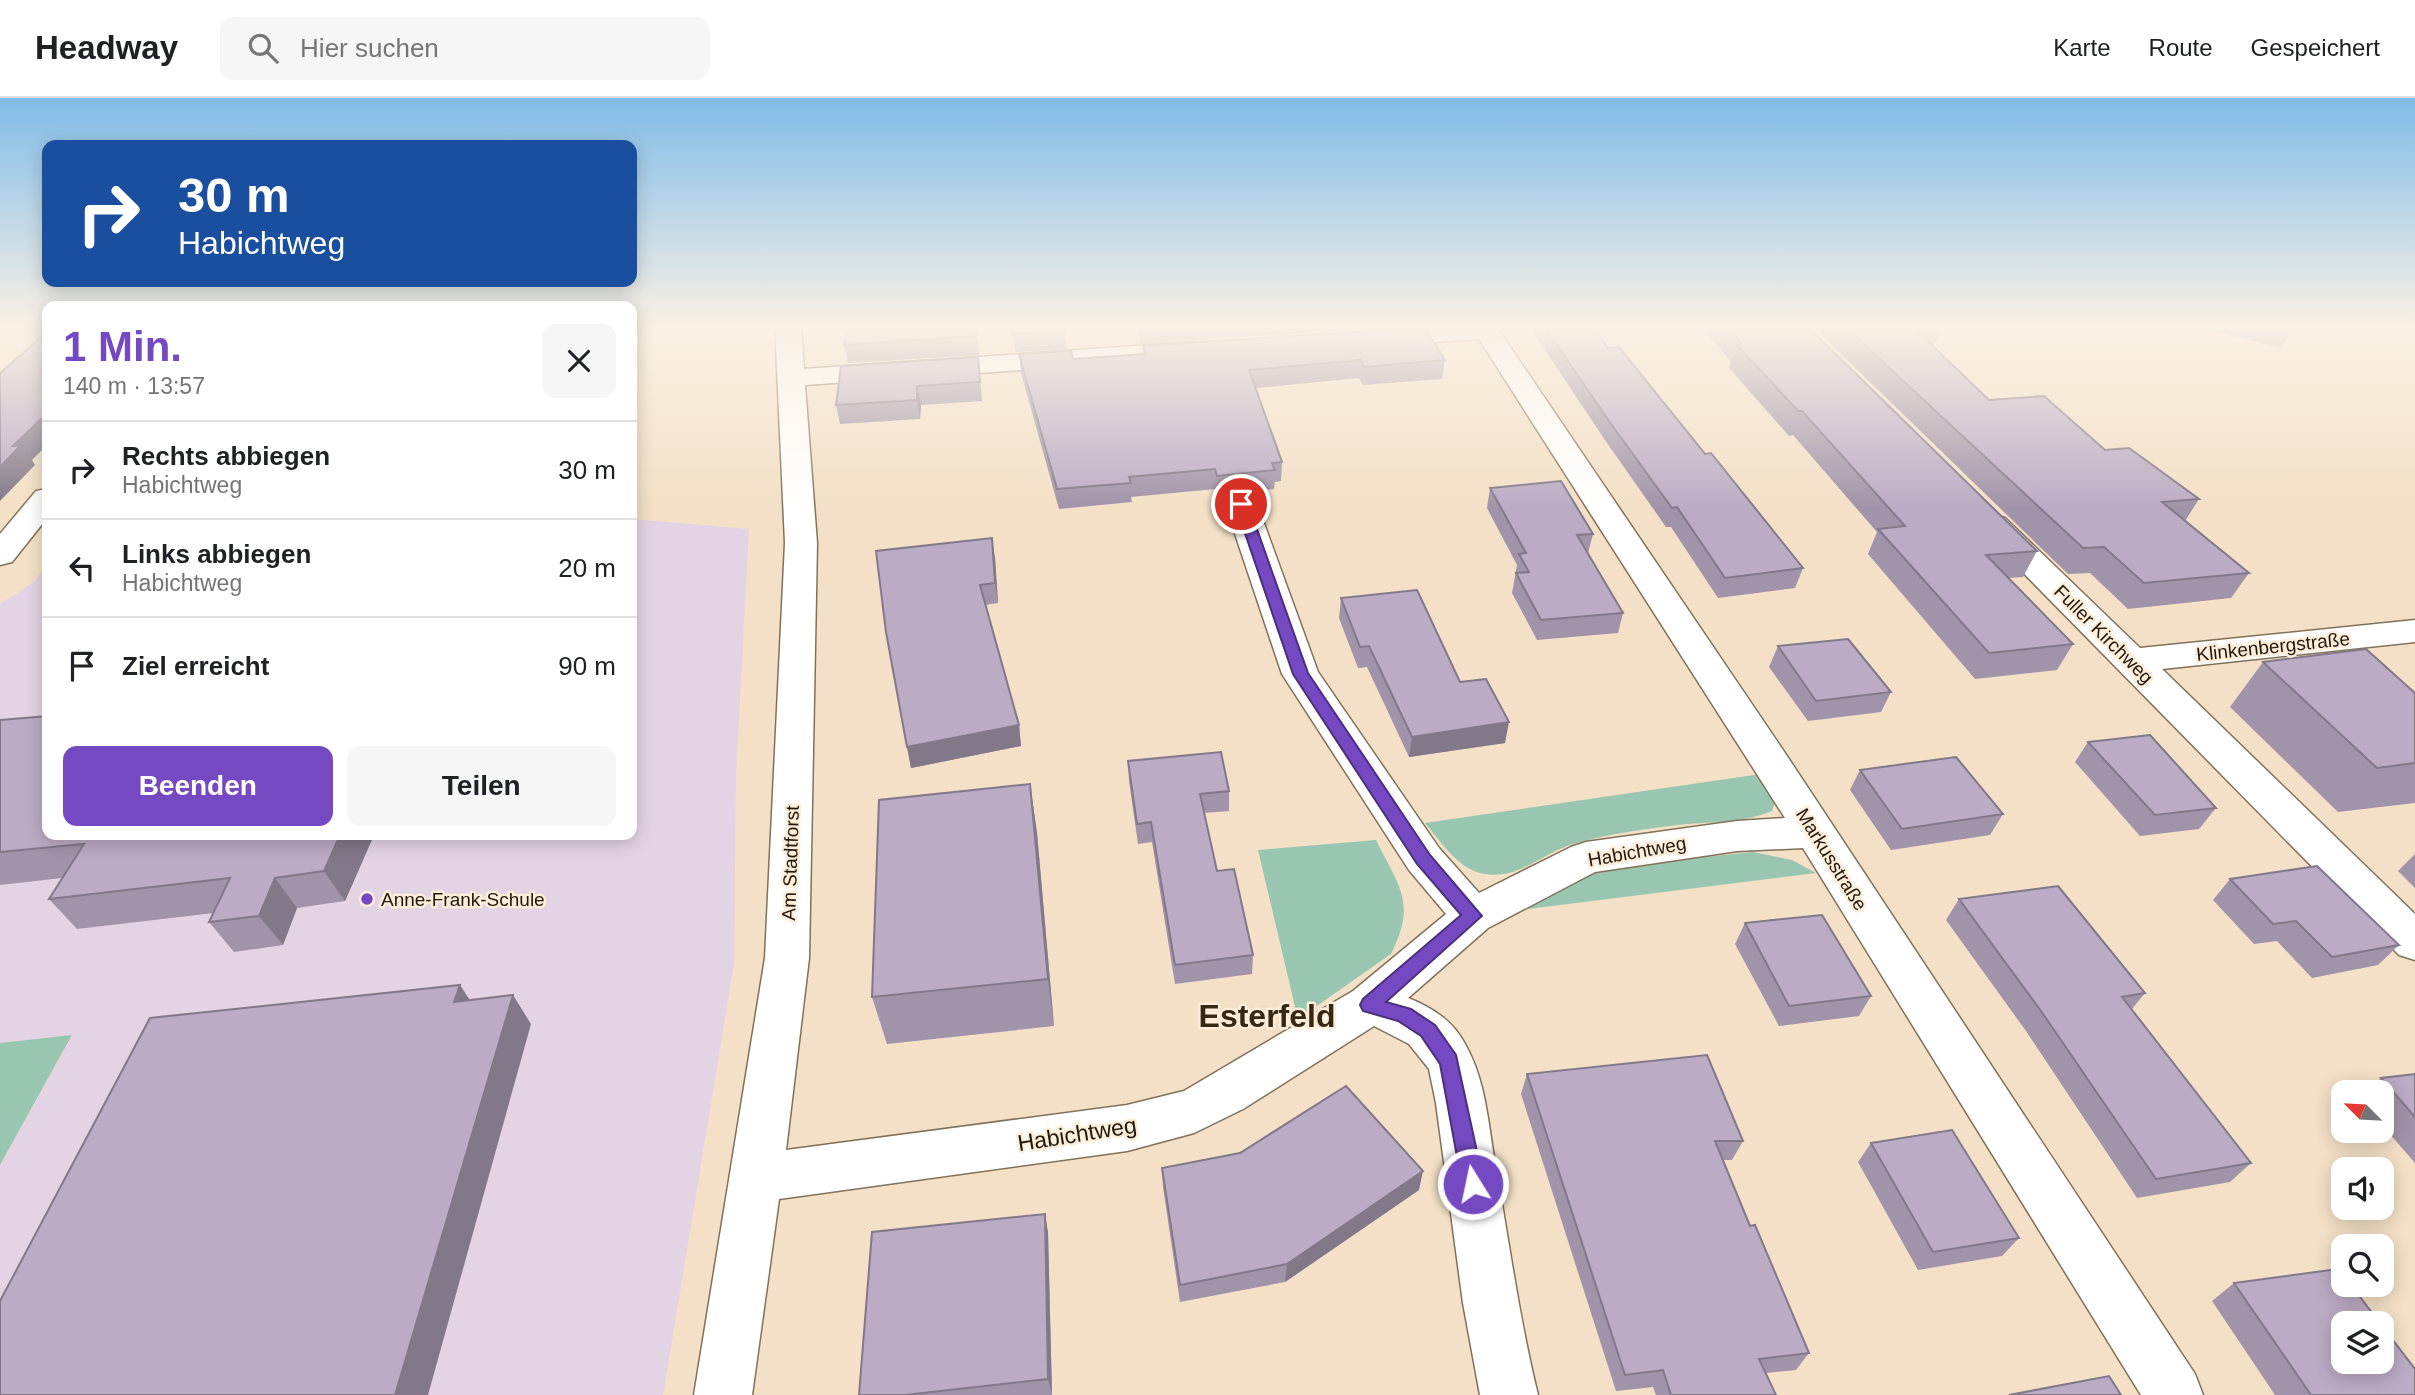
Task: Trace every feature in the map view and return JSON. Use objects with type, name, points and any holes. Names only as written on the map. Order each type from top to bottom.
[{"type":"street","name":"Am Stadtforst","points":[[723,1395],[787,958],[801,543],[792,387]]},
{"type":"street","name":"Markusstraße","points":[[1523,387],[1814,832],[2174,1395]]},
{"type":"street","name":"Fuller Kirchweg","points":[[1972,503],[2415,942]]},
{"type":"street","points":[[0,555],[42,504]]},
{"type":"street","points":[[1241,504],[1300,674],[1424,859],[1473,916]]},
{"type":"street","name":"Klinkenbergstraße","points":[[2131,661],[2415,631]]},
{"type":"street","name":"Habichtweg","points":[[755,1178],[1127,1128],[1195,1111],[1297,1052],[1334,1025],[1369,1005],[1473,916],[1586,858],[1682,842],[1814,832]]},
{"type":"street","points":[[1369,1005],[1404,1015],[1428,1031],[1449,1061],[1473,1184],[1498,1352],[1509,1395]]},
{"type":"shaded area","name":"Anne-Frank-Schule","points":[[637,519],[749,529],[736,774],[734,964],[663,1395],[0,1395],[0,1165],[72,1036],[0,1043],[0,604],[33,583],[42,571],[42,840],[637,840]]},
{"type":"green space","points":[[1761,774],[1776,799],[1772,811],[1762,815],[1658,827],[1598,838],[1559,849],[1505,874],[1480,873],[1464,865],[1425,823]]},
{"type":"green space","points":[[1376,840],[1402,895],[1403,921],[1399,936],[1391,954],[1298,1019],[1258,850]]},
{"type":"green space","points":[[1753,852],[1792,860],[1816,873],[1521,910],[1581,876],[1636,864]]},
{"type":"green space","points":[[72,1035],[0,1165],[0,1043]]},
{"type":"building","points":[[0,387],[42,387],[42,418],[13,446],[21,445],[0,467]]},
{"type":"building","points":[[838,387],[917,387],[917,400],[836,405]]},
{"type":"building","points":[[1028,387],[1255,387],[1282,462],[1272,463],[1275,470],[1217,476],[1215,469],[1129,477],[1131,483],[1057,489]]},
{"type":"building","points":[[1585,387],[1651,387],[1705,454],[1711,453],[1803,568],[1725,578],[1677,507],[1672,508]]},
{"type":"building","points":[[1775,387],[1869,387],[2037,551],[1986,555],[2073,644],[1989,653],[1878,529],[1905,526],[1802,411],[1798,411]]},
{"type":"building","points":[[1909,387],[1975,387],[1989,400],[2044,396],[2105,450],[2129,448],[2199,499],[2162,502],[2249,573],[2144,583],[2104,547],[2083,548]]},
{"type":"building","points":[[1561,481],[1593,534],[1577,535],[1623,613],[1541,620],[1516,573],[1529,572],[1519,554],[1526,553],[1490,488]]},
{"type":"building","points":[[992,538],[995,583],[980,585],[1019,725],[907,747],[886,632],[876,551]]},
{"type":"building","points":[[1417,590],[1460,682],[1486,679],[1509,722],[1412,737],[1369,646],[1360,647],[1341,598]]},
{"type":"building","points":[[1848,639],[1891,692],[1816,701],[1778,646]]},
{"type":"building","points":[[2366,649],[2415,693],[2415,763],[2377,768],[2263,662]]},
{"type":"building","points":[[42,716],[42,840],[338,840],[324,871],[275,878],[259,916],[209,922],[230,878],[49,899],[84,844],[0,852],[0,720]]},
{"type":"building","points":[[2150,735],[2216,808],[2155,815],[2088,742]]},
{"type":"building","points":[[1221,752],[1229,791],[1200,794],[1217,871],[1234,869],[1253,955],[1175,965],[1151,822],[1137,824],[1128,761]]},
{"type":"building","points":[[1956,757],[2003,814],[1902,829],[1860,770]]},
{"type":"building","points":[[1030,784],[1048,979],[872,997],[879,800]]},
{"type":"building","points":[[2317,866],[2399,945],[2332,957],[2296,921],[2273,924],[2230,879]]},
{"type":"building","points":[[2058,886],[2145,993],[2122,997],[2251,1163],[2156,1179],[2041,1011],[1959,899]]},
{"type":"building","points":[[1822,915],[1871,996],[1789,1006],[1745,923]]},
{"type":"building","points":[[460,985],[454,1002],[513,995],[395,1395],[0,1395],[0,1301],[150,1018]]},
{"type":"building","points":[[1707,1055],[1743,1141],[1715,1141],[1750,1226],[1755,1225],[1809,1353],[1759,1359],[1776,1395],[1671,1395],[1663,1370],[1625,1375],[1527,1074]]},
{"type":"building","points":[[2415,1074],[2415,1117],[2394,1093],[2394,1080],[2381,1078]]},
{"type":"building","points":[[1346,1086],[1423,1171],[1287,1264],[1180,1285],[1162,1168],[1240,1153]]},
{"type":"building","points":[[1952,1130],[2019,1238],[1933,1252],[1871,1143]]},
{"type":"building","points":[[1045,1214],[1048,1379],[905,1395],[859,1395],[872,1232]]},
{"type":"building","points":[[2331,1270],[2331,1297],[2360,1297],[2371,1311],[2331,1311],[2331,1374],[2394,1374],[2394,1342],[2415,1369],[2415,1395],[2311,1395],[2234,1283]]},
{"type":"building","points":[[2109,1376],[2121,1395],[2009,1395]]},
{"type":"place","name":"Anne-Frank-Schule","points":[[367,899]]},
{"type":"district","name":"Esterfeld","points":[[1267,1016]]},
{"type":"route","points":[[1241,504],[1300,674],[1424,859],[1473,916],[1369,1005],[1404,1015],[1428,1031],[1449,1061],[1460,1105],[1473,1184]]}]
